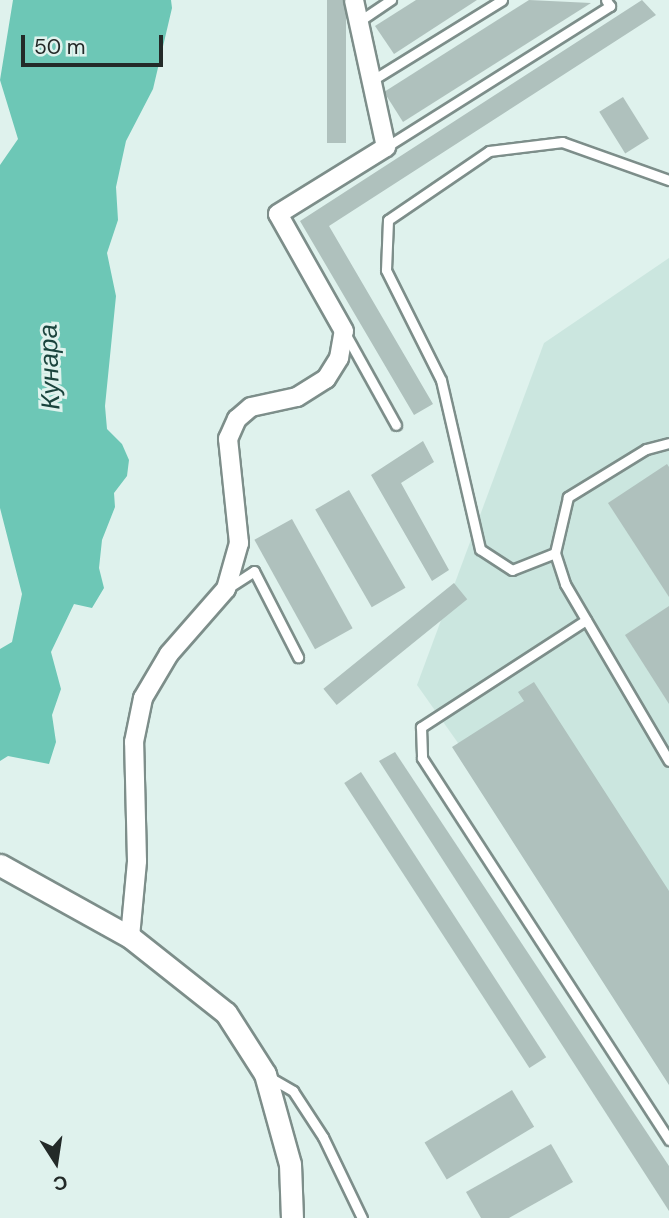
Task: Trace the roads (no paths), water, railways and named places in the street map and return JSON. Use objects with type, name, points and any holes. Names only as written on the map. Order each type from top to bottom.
[{"type":"street","points":[[131,937],[137,861],[134,742],[143,698],[169,654],[226,589],[239,543],[229,460],[233,429],[251,407],[297,397],[326,379],[339,358],[344,331],[278,214],[386,147],[354,0]]},
{"type":"street","points":[[0,865],[131,937],[226,1013],[265,1074],[290,1164],[292,1218]]},
{"type":"lane","points":[[359,22],[391,0]]},
{"type":"lane","points":[[371,81],[502,0]]},
{"type":"lane","points":[[386,147],[610,6],[606,0]]},
{"type":"lane","points":[[555,553],[512,570],[480,550],[441,380],[386,270],[387,220],[489,151],[562,142],[669,180]]},
{"type":"lane","points":[[344,331],[396,425]]},
{"type":"lane","points":[[669,443],[646,449],[568,497],[555,553],[565,584],[669,761]]},
{"type":"lane","points":[[226,589],[254,571],[298,657]]},
{"type":"lane","points":[[586,620],[421,727],[422,758],[669,1140]]},
{"type":"lane","points":[[265,1074],[293,1091],[323,1137],[362,1218]]},
{"type":"water","name":"Кунара","points":[[13,0],[171,0],[172,8],[153,89],[126,141],[116,187],[118,220],[107,253],[116,296],[105,406],[107,429],[122,444],[129,460],[127,476],[114,493],[115,507],[102,540],[99,568],[104,588],[92,608],[74,604],[51,652],[61,689],[52,715],[56,742],[49,764],[8,756],[0,761],[0,649],[12,642],[22,594],[0,508],[0,165],[18,139],[0,80]]}]
